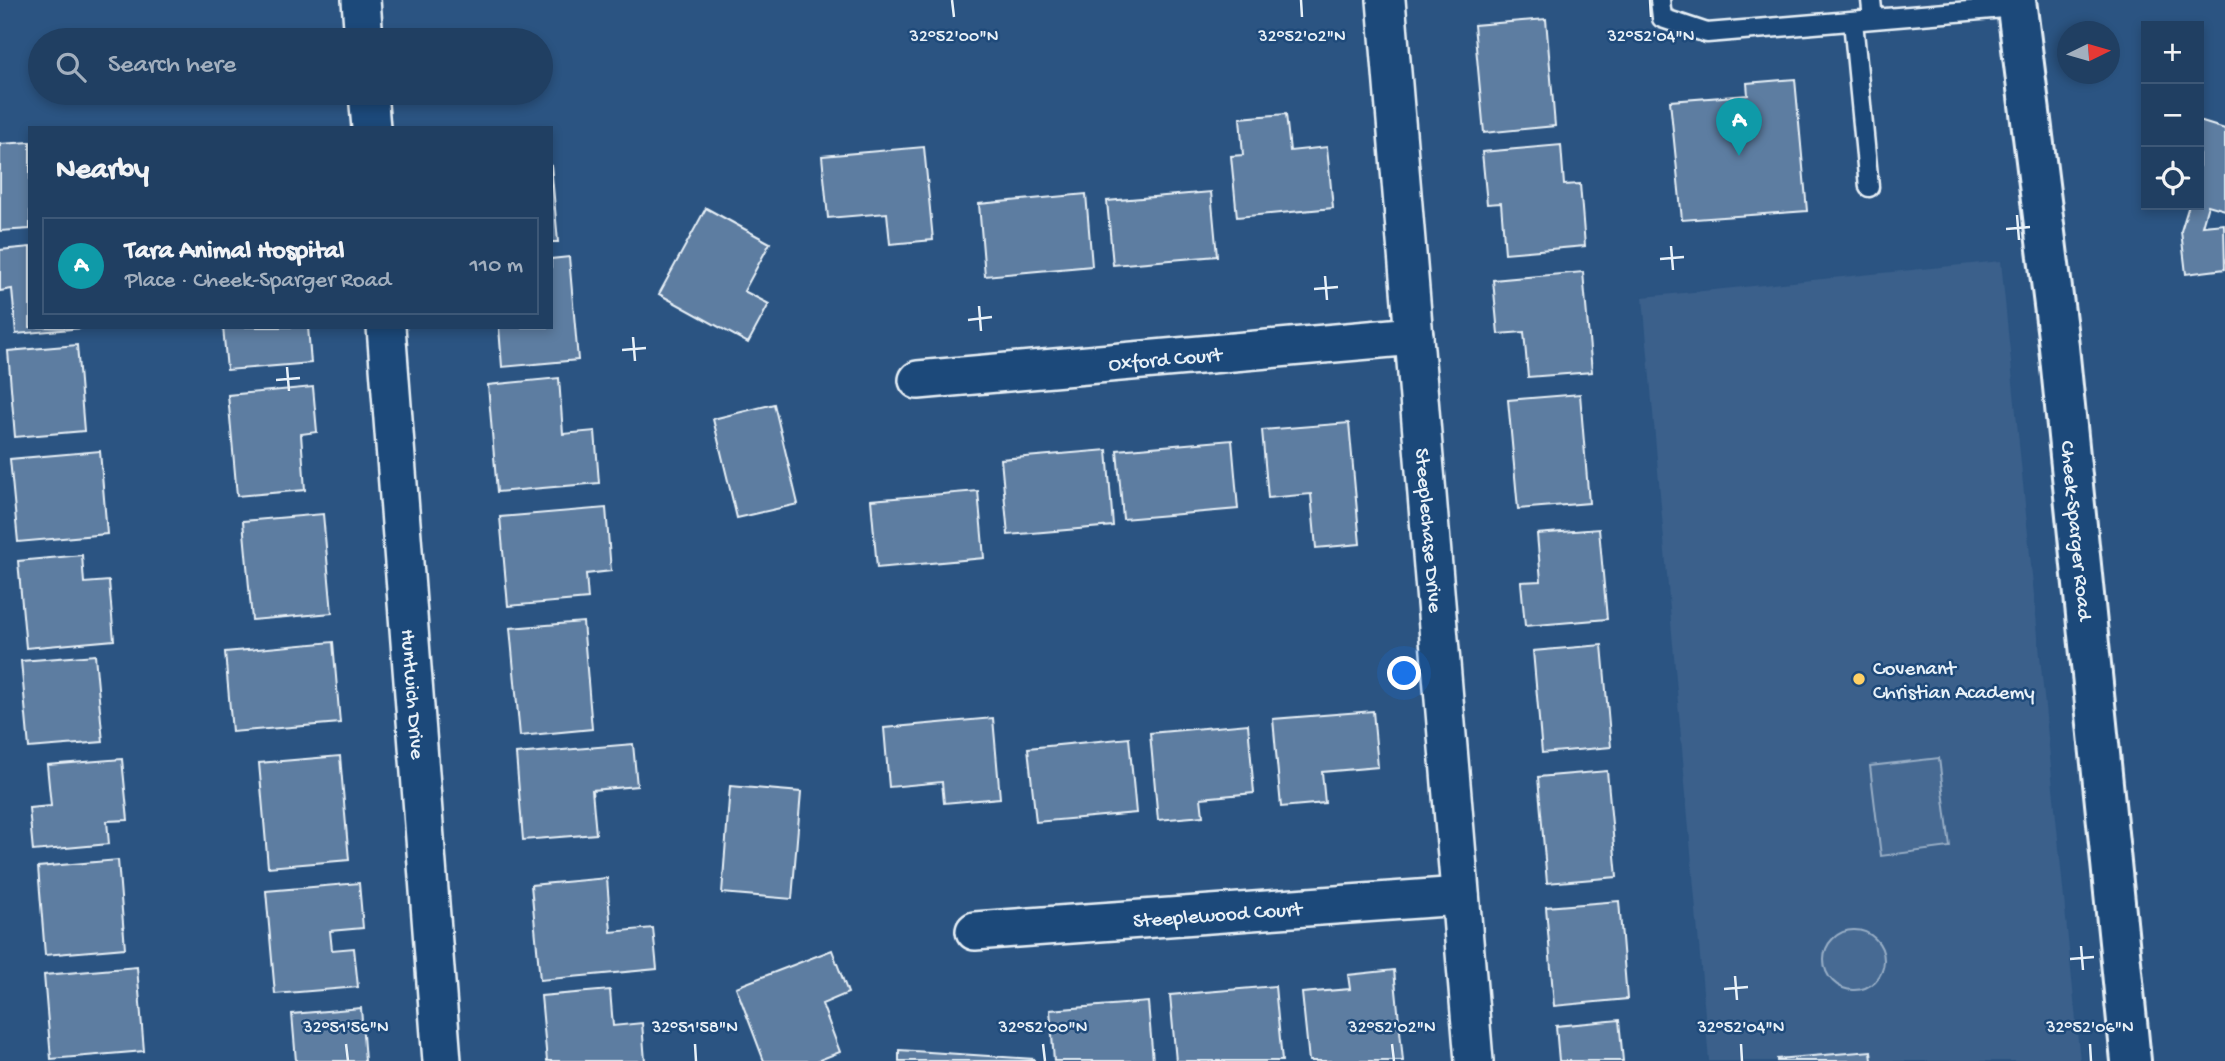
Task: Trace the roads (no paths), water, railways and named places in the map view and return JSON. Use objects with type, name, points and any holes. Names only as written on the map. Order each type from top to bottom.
[{"type":"main road","name":"Cheek-Sparger Road","points":[[2016,3],[2058,337],[2131,1061]]},
{"type":"street","points":[[361,0],[363,28]]},
{"type":"street","name":"Steeplechase Drive","points":[[1386,0],[1474,1061]]},
{"type":"street","points":[[369,105],[371,126]]},
{"type":"street","name":"Huntwich Drive","points":[[386,329],[442,1061]]},
{"type":"street","name":"Oxford Court","points":[[918,380],[1414,336]]},
{"type":"street","name":"Steeplewood Court","points":[[975,931],[1460,896]]},
{"type":"lane","points":[[1660,0],[1662,18],[1707,33],[1853,21],[2016,3]]},
{"type":"lane","points":[[1871,0],[1873,19]]},
{"type":"lane","points":[[1853,21],[1869,187]]},
{"type":"place","name":"Tara Animal Hospital","points":[[1739,156]]},
{"type":"place","name":"Covenant Christian Academy","points":[[1859,679]]}]
